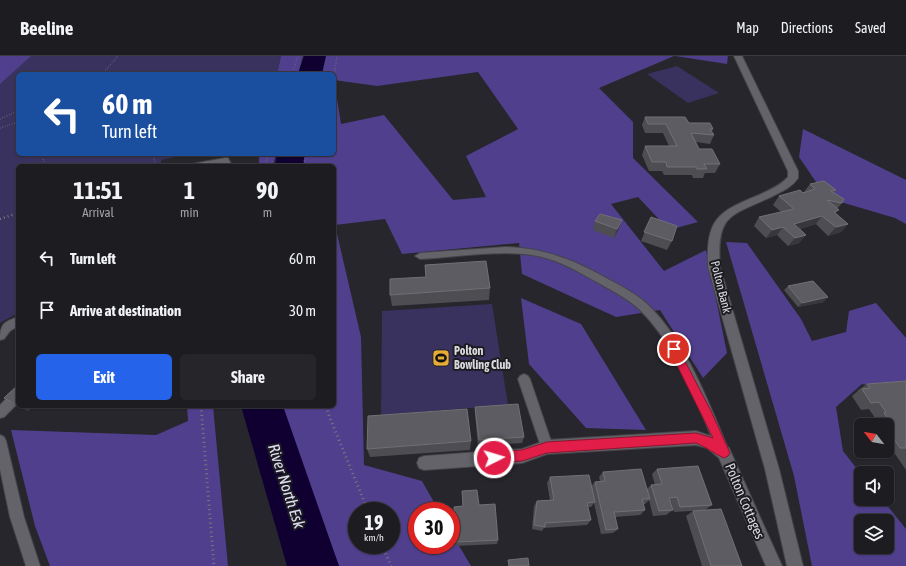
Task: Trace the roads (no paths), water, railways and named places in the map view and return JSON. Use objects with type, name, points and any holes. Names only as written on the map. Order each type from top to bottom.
[{"type":"street","name":"Polton Bank","points":[[738,56],[793,171],[793,178],[780,189],[729,211],[714,234],[712,247],[714,267],[772,469],[795,566]]},
{"type":"street","name":"Polton Cottages","points":[[424,464],[522,456],[547,448],[696,438],[711,443],[724,453],[774,566]]},
{"type":"lane","points":[[203,164],[225,160],[227,164]]},
{"type":"lane","points":[[420,256],[500,251],[532,252],[552,256],[586,271],[616,288],[642,307],[668,338],[686,370],[724,453]]},
{"type":"lane","points":[[0,336],[6,328],[16,322]]},
{"type":"lane","points":[[524,379],[547,448]]},
{"type":"lane","points":[[0,413],[16,397]]},
{"type":"lane","points":[[0,442],[17,517],[33,566]]},
{"type":"waterway","name":"River North Esk","points":[[311,72],[315,56]]},
{"type":"waterway","name":"River North Esk","points":[[289,164],[291,156]]},
{"type":"waterway","name":"River North Esk","points":[[263,408],[313,566]]},
{"type":"place","name":"Polton Bowling Club","points":[[441,358]]}]
